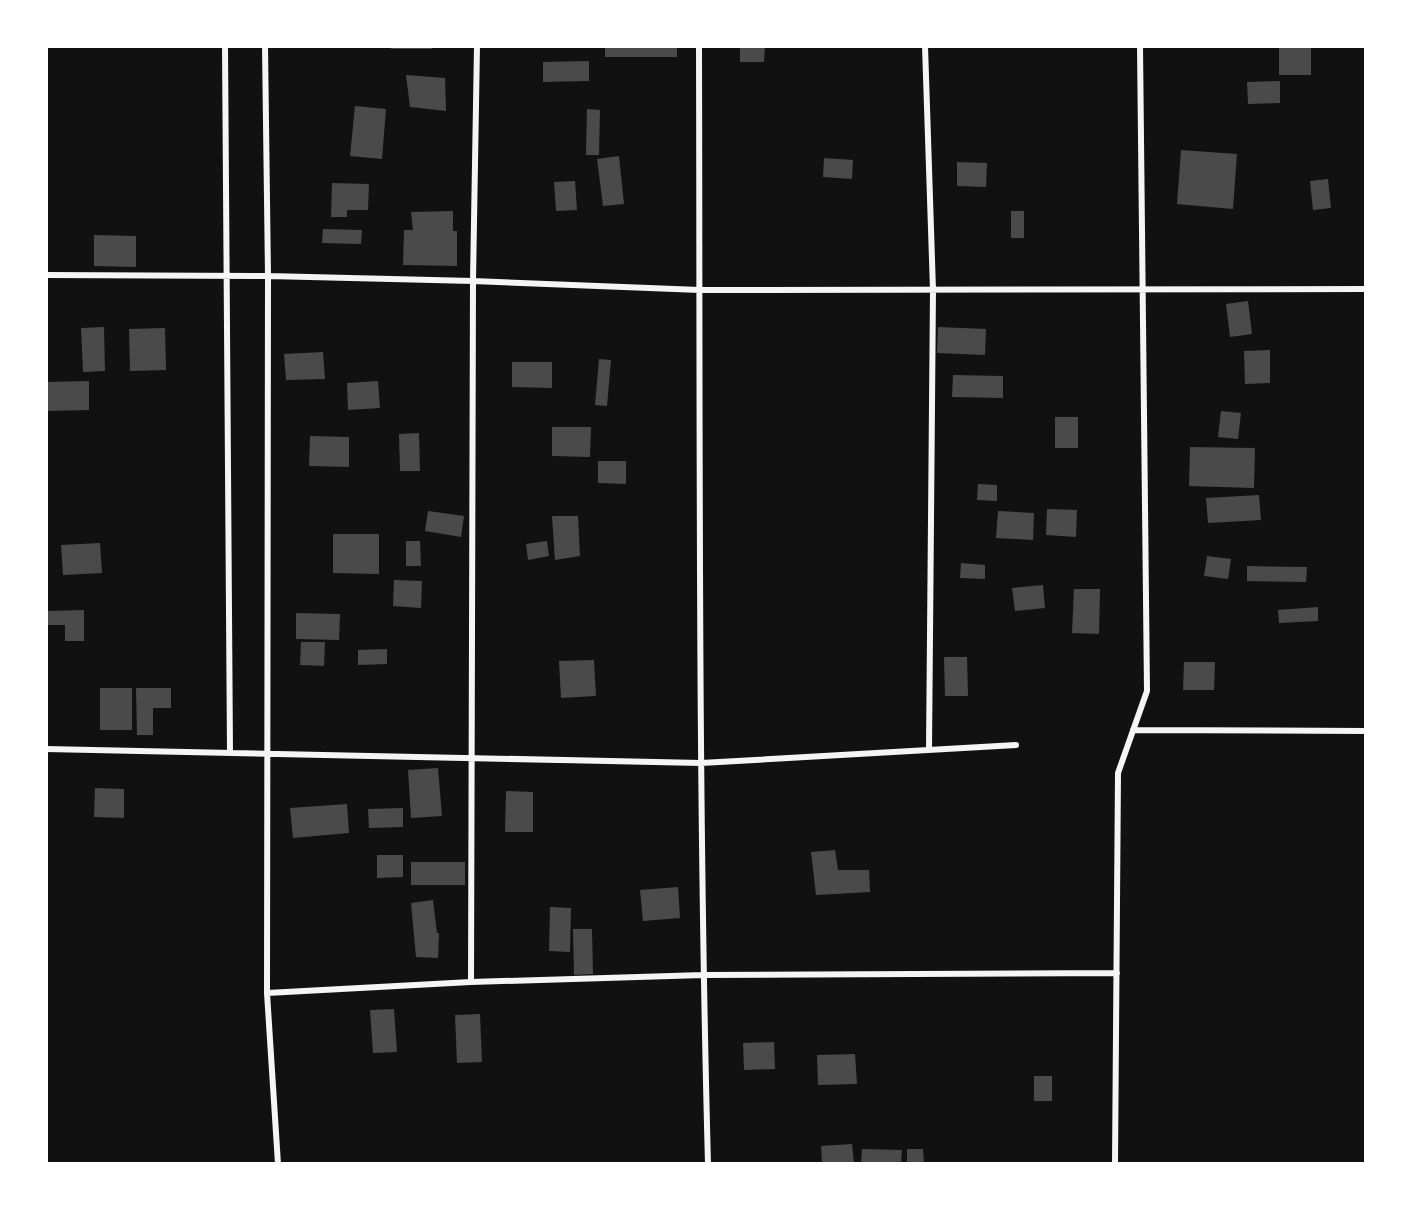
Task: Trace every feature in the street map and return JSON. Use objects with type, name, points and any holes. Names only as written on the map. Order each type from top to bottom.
[{"type":"street","points":[[225,46],[230,752]]},
{"type":"street","points":[[265,46],[268,276],[267,993],[278,1164]]},
{"type":"street","points":[[471,982],[473,281],[477,46]]},
{"type":"street","points":[[699,46],[701,763],[708,1164]]},
{"type":"street","points":[[926,46],[933,290],[929,750]]},
{"type":"street","points":[[1115,1164],[1118,773],[1147,691],[1140,46]]},
{"type":"street","points":[[46,275],[268,276],[700,290],[1365,289]]},
{"type":"street","points":[[1133,730],[1365,731]]},
{"type":"street","points":[[46,749],[701,763],[1016,744]]},
{"type":"street","points":[[267,993],[471,982],[703,975],[1117,973]]},
{"type":"building","points":[[391,46],[432,46],[432,49],[391,49]]},
{"type":"building","points":[[605,46],[677,46],[677,57],[605,57]]},
{"type":"building","points":[[740,46],[765,46],[764,62],[740,62]]},
{"type":"building","points":[[1279,46],[1311,46],[1311,75],[1279,75]]},
{"type":"building","points":[[589,61],[589,81],[543,82],[543,62]]},
{"type":"building","points":[[406,75],[445,78],[446,111],[410,107]]},
{"type":"building","points":[[1280,81],[1280,103],[1248,104],[1247,82]]},
{"type":"building","points":[[355,106],[386,109],[382,159],[350,156]]},
{"type":"building","points":[[587,109],[600,110],[599,155],[586,155]]},
{"type":"building","points":[[1181,150],[1237,154],[1233,209],[1177,204]]},
{"type":"building","points":[[619,156],[624,204],[603,206],[597,159]]},
{"type":"building","points":[[824,158],[853,160],[852,179],[823,177]]},
{"type":"building","points":[[957,162],[987,163],[986,187],[957,186]]},
{"type":"building","points":[[1328,179],[1331,208],[1313,210],[1310,181]]},
{"type":"building","points":[[575,181],[577,210],[556,211],[554,182]]},
{"type":"building","points":[[332,183],[369,184],[368,210],[347,210],[347,217],[331,217]]},
{"type":"building","points":[[453,211],[453,231],[457,231],[457,266],[403,265],[404,230],[413,230],[411,212]]},
{"type":"building","points":[[1011,211],[1024,211],[1024,238],[1011,238]]},
{"type":"building","points":[[323,229],[362,230],[361,244],[322,243]]},
{"type":"building","points":[[94,235],[136,236],[136,267],[94,266]]},
{"type":"building","points":[[1248,301],[1252,334],[1230,337],[1226,304]]},
{"type":"building","points":[[104,327],[105,371],[83,372],[81,328]]},
{"type":"building","points":[[938,327],[986,329],[985,355],[937,353]]},
{"type":"building","points":[[165,328],[166,370],[130,371],[129,329]]},
{"type":"building","points":[[1270,350],[1270,383],[1245,384],[1244,351]]},
{"type":"building","points":[[323,352],[325,379],[286,380],[284,354]]},
{"type":"building","points":[[599,359],[611,360],[607,406],[595,405]]},
{"type":"building","points":[[512,362],[552,362],[552,388],[512,387]]},
{"type":"building","points":[[953,375],[1003,376],[1003,398],[952,397]]},
{"type":"building","points":[[89,381],[89,410],[46,411],[46,382]]},
{"type":"building","points":[[378,381],[380,408],[348,410],[347,383]]},
{"type":"building","points":[[1221,411],[1241,413],[1238,439],[1218,437]]},
{"type":"building","points":[[1055,417],[1078,417],[1078,448],[1055,448]]},
{"type":"building","points":[[552,427],[591,427],[590,457],[552,456]]},
{"type":"building","points":[[419,433],[420,471],[400,471],[399,434]]},
{"type":"building","points":[[310,436],[349,437],[349,467],[309,466]]},
{"type":"building","points":[[1190,447],[1255,448],[1254,488],[1189,486]]},
{"type":"building","points":[[598,461],[626,461],[626,484],[598,483]]},
{"type":"building","points":[[978,484],[997,485],[997,501],[977,500]]},
{"type":"building","points":[[1259,495],[1261,520],[1208,523],[1206,498]]},
{"type":"building","points":[[1047,509],[1077,510],[1076,537],[1046,535]]},
{"type":"building","points":[[428,511],[464,516],[461,537],[425,531]]},
{"type":"building","points":[[998,511],[1034,513],[1033,540],[996,538]]},
{"type":"building","points":[[552,516],[578,516],[580,556],[555,560]]},
{"type":"building","points":[[333,534],[379,534],[379,574],[333,573]]},
{"type":"building","points":[[406,541],[420,541],[421,566],[406,566]]},
{"type":"building","points":[[547,541],[549,556],[528,560],[526,544]]},
{"type":"building","points":[[100,543],[102,573],[63,575],[61,545]]},
{"type":"building","points":[[1207,556],[1231,559],[1228,579],[1204,576]]},
{"type":"building","points":[[961,563],[985,565],[985,579],[960,578]]},
{"type":"building","points":[[1247,566],[1307,567],[1306,582],[1247,581]]},
{"type":"building","points":[[394,580],[422,581],[421,608],[393,606]]},
{"type":"building","points":[[1043,585],[1045,608],[1015,611],[1012,588]]},
{"type":"building","points":[[1074,589],[1100,589],[1099,634],[1072,633]]},
{"type":"building","points":[[1318,607],[1318,621],[1279,623],[1278,610]]},
{"type":"building","points":[[84,610],[84,641],[65,641],[65,625],[46,625],[46,611]]},
{"type":"building","points":[[296,613],[340,614],[339,640],[296,639]]},
{"type":"building","points":[[301,642],[325,642],[324,666],[300,665]]},
{"type":"building","points":[[387,649],[387,664],[358,665],[358,650]]},
{"type":"building","points":[[944,657],[967,657],[968,696],[945,696]]},
{"type":"building","points":[[594,660],[596,696],[561,698],[559,661]]},
{"type":"building","points":[[1184,662],[1215,662],[1214,690],[1183,690]]},
{"type":"building","points":[[100,688],[132,688],[132,730],[100,730]]},
{"type":"building","points":[[136,688],[171,688],[171,708],[153,708],[153,735],[137,735]]},
{"type":"building","points":[[438,768],[442,816],[411,818],[408,770]]},
{"type":"building","points":[[95,788],[124,789],[124,818],[94,817]]},
{"type":"building","points":[[506,791],[533,792],[533,832],[505,832]]},
{"type":"building","points":[[347,804],[349,833],[293,838],[290,808]]},
{"type":"building","points":[[403,808],[403,827],[369,828],[368,809]]},
{"type":"building","points":[[835,850],[838,870],[869,870],[870,892],[816,895],[811,852]]},
{"type":"building","points":[[377,855],[403,855],[403,877],[377,878]]},
{"type":"building","points":[[411,862],[465,862],[465,885],[411,885]]},
{"type":"building","points":[[678,887],[680,918],[643,921],[640,890]]},
{"type":"building","points":[[433,900],[437,933],[439,933],[438,958],[416,957],[411,903]]},
{"type":"building","points":[[550,907],[571,908],[570,952],[549,951]]},
{"type":"building","points":[[573,929],[592,929],[593,974],[574,975]]},
{"type":"building","points":[[394,1009],[397,1052],[373,1053],[370,1010]]},
{"type":"building","points":[[480,1014],[482,1062],[457,1063],[455,1015]]},
{"type":"building","points":[[774,1042],[775,1069],[744,1070],[743,1043]]},
{"type":"building","points":[[855,1054],[857,1084],[818,1085],[817,1055]]},
{"type":"building","points":[[1034,1076],[1052,1076],[1052,1101],[1034,1101]]},
{"type":"building","points":[[852,1144],[854,1164],[822,1164],[821,1146]]},
{"type":"building","points":[[862,1149],[902,1150],[901,1164],[861,1164]]},
{"type":"building","points":[[907,1149],[923,1149],[924,1164],[907,1164]]}]
